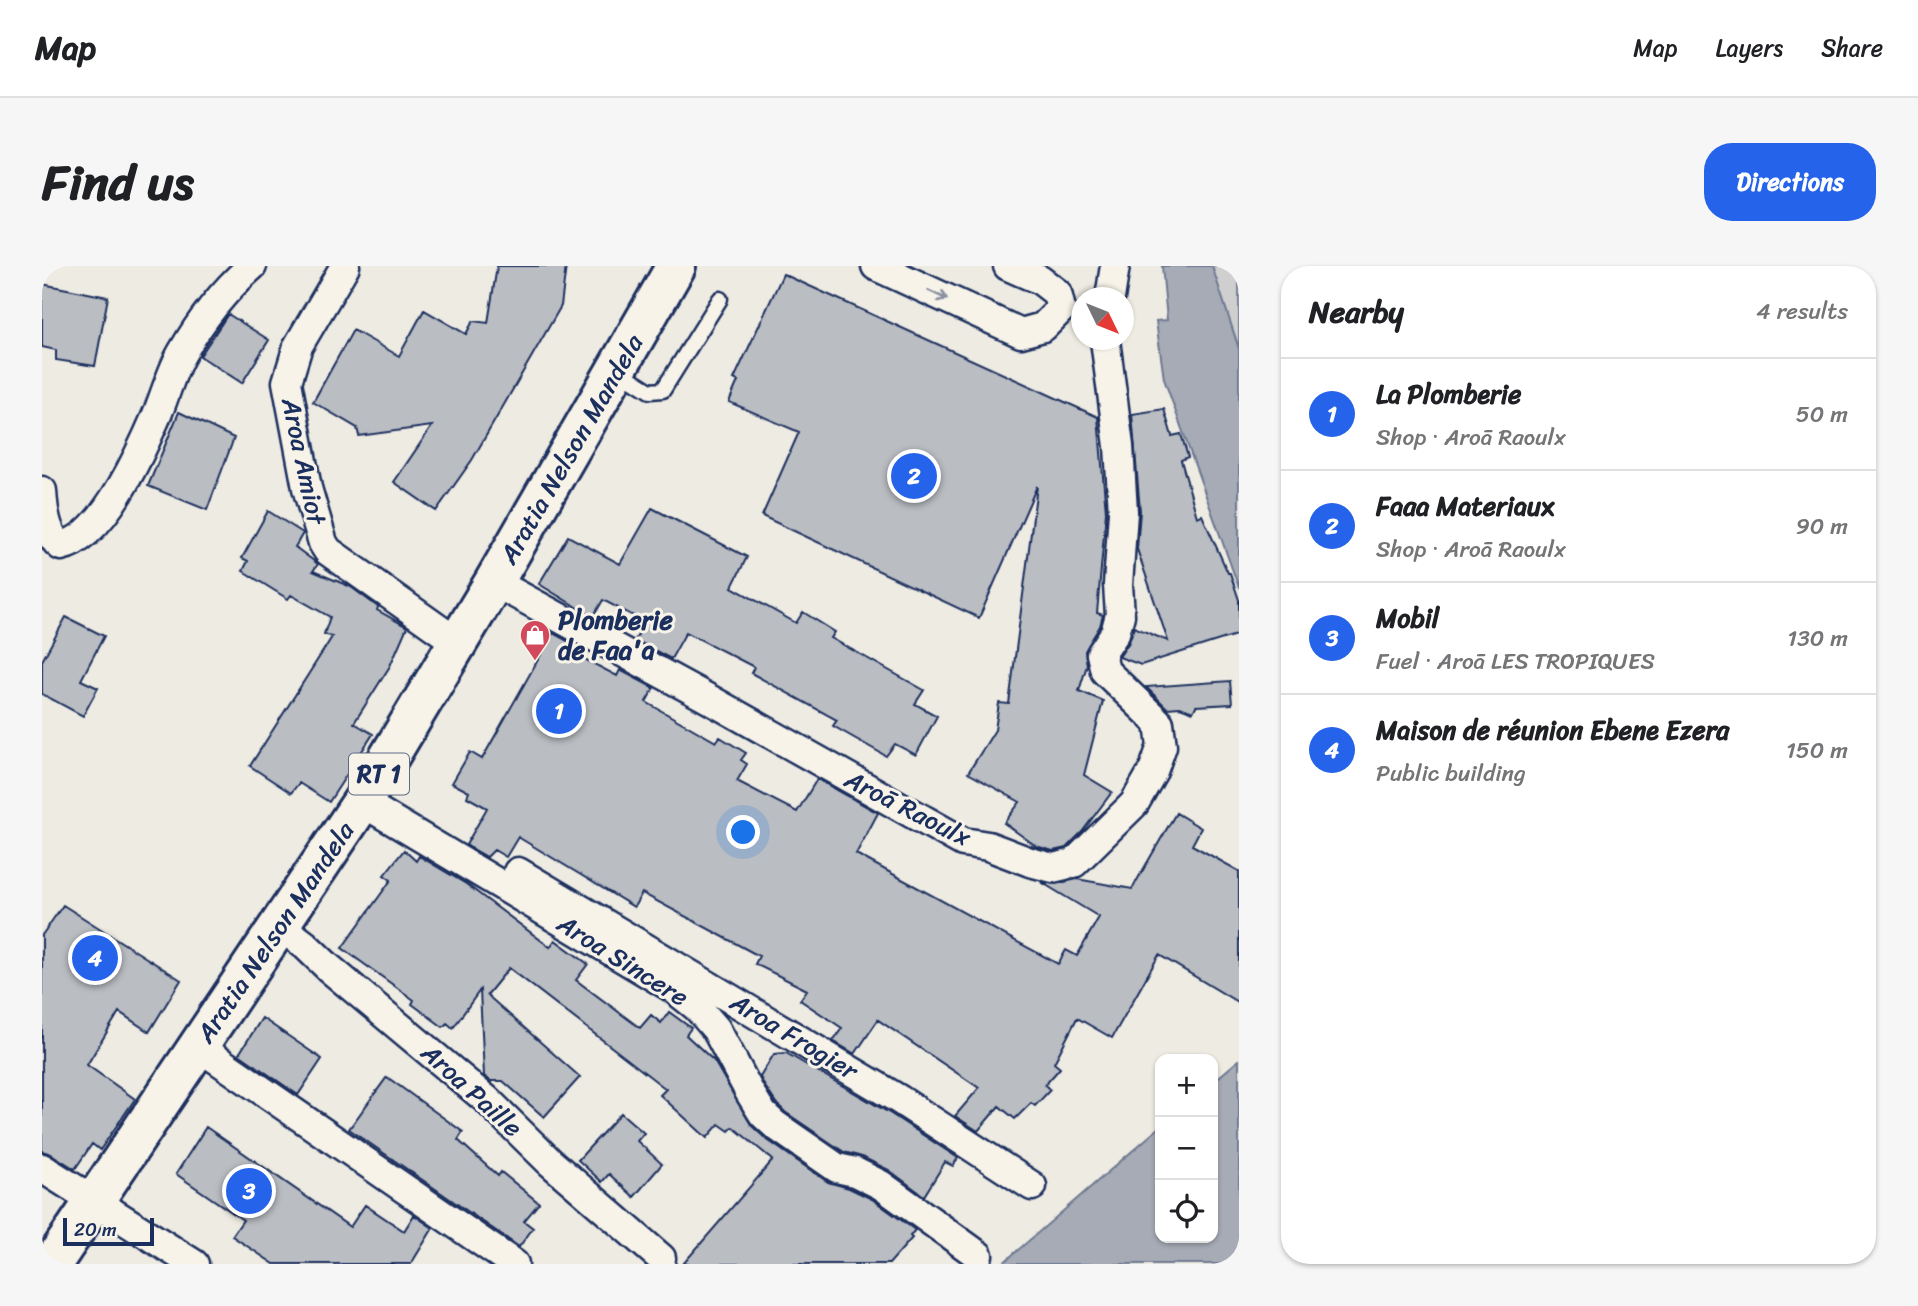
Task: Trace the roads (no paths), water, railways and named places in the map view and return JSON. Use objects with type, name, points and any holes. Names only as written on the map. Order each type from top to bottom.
[{"type":"main road","name":"Aratia Nelson Mandela","points":[[52,1264],[367,793],[494,582],[676,266]]},
{"type":"street","points":[[42,491],[46,520],[54,541],[61,546],[86,534],[106,511],[131,466],[155,418],[180,356],[209,310],[252,266]]},
{"type":"street","name":"Aroa Amiot","points":[[345,266],[298,346],[287,382],[307,488],[323,543],[328,551],[458,643]]},
{"type":"street","points":[[876,266],[1021,333],[1043,327],[1071,314],[1057,293],[1040,280],[1008,266]]},
{"type":"street","points":[[1112,287],[1115,266]]},
{"type":"street","name":"Aroā Raoulx","points":[[494,582],[963,842],[988,846],[1053,868],[1074,863],[1134,804],[1153,771],[1162,746],[1159,723],[1105,671],[1101,654],[1115,632],[1120,615],[1118,585],[1123,512],[1119,446],[1106,350]]},
{"type":"street","name":"Aroa Frogier","points":[[367,793],[900,1100],[1032,1186]]},
{"type":"street","name":"Aroa Sincere","points":[[367,793],[673,988],[697,1007],[716,1029],[750,1093],[763,1114],[775,1125],[837,1168],[855,1172],[881,1185],[978,1255]]},
{"type":"street","name":"Aroa Paille","points":[[280,926],[488,1100],[550,1162],[661,1258]]},
{"type":"street","points":[[199,1047],[514,1264]]},
{"type":"street","points":[[42,1168],[194,1264]]},
{"type":"lane","points":[[616,369],[650,391],[663,390],[720,299]]},
{"type":"place","name":"Faaa Materiaux","points":[[914,476]]},
{"type":"place","name":"Plomberie de Faa'a","points":[[535,662]]},
{"type":"place","name":"La Plomberie","points":[[559,711]]},
{"type":"place","name":"Maison de réunion Ebene Ezera","points":[[95,958]]},
{"type":"place","name":"Mobil","points":[[249,1191]]}]
